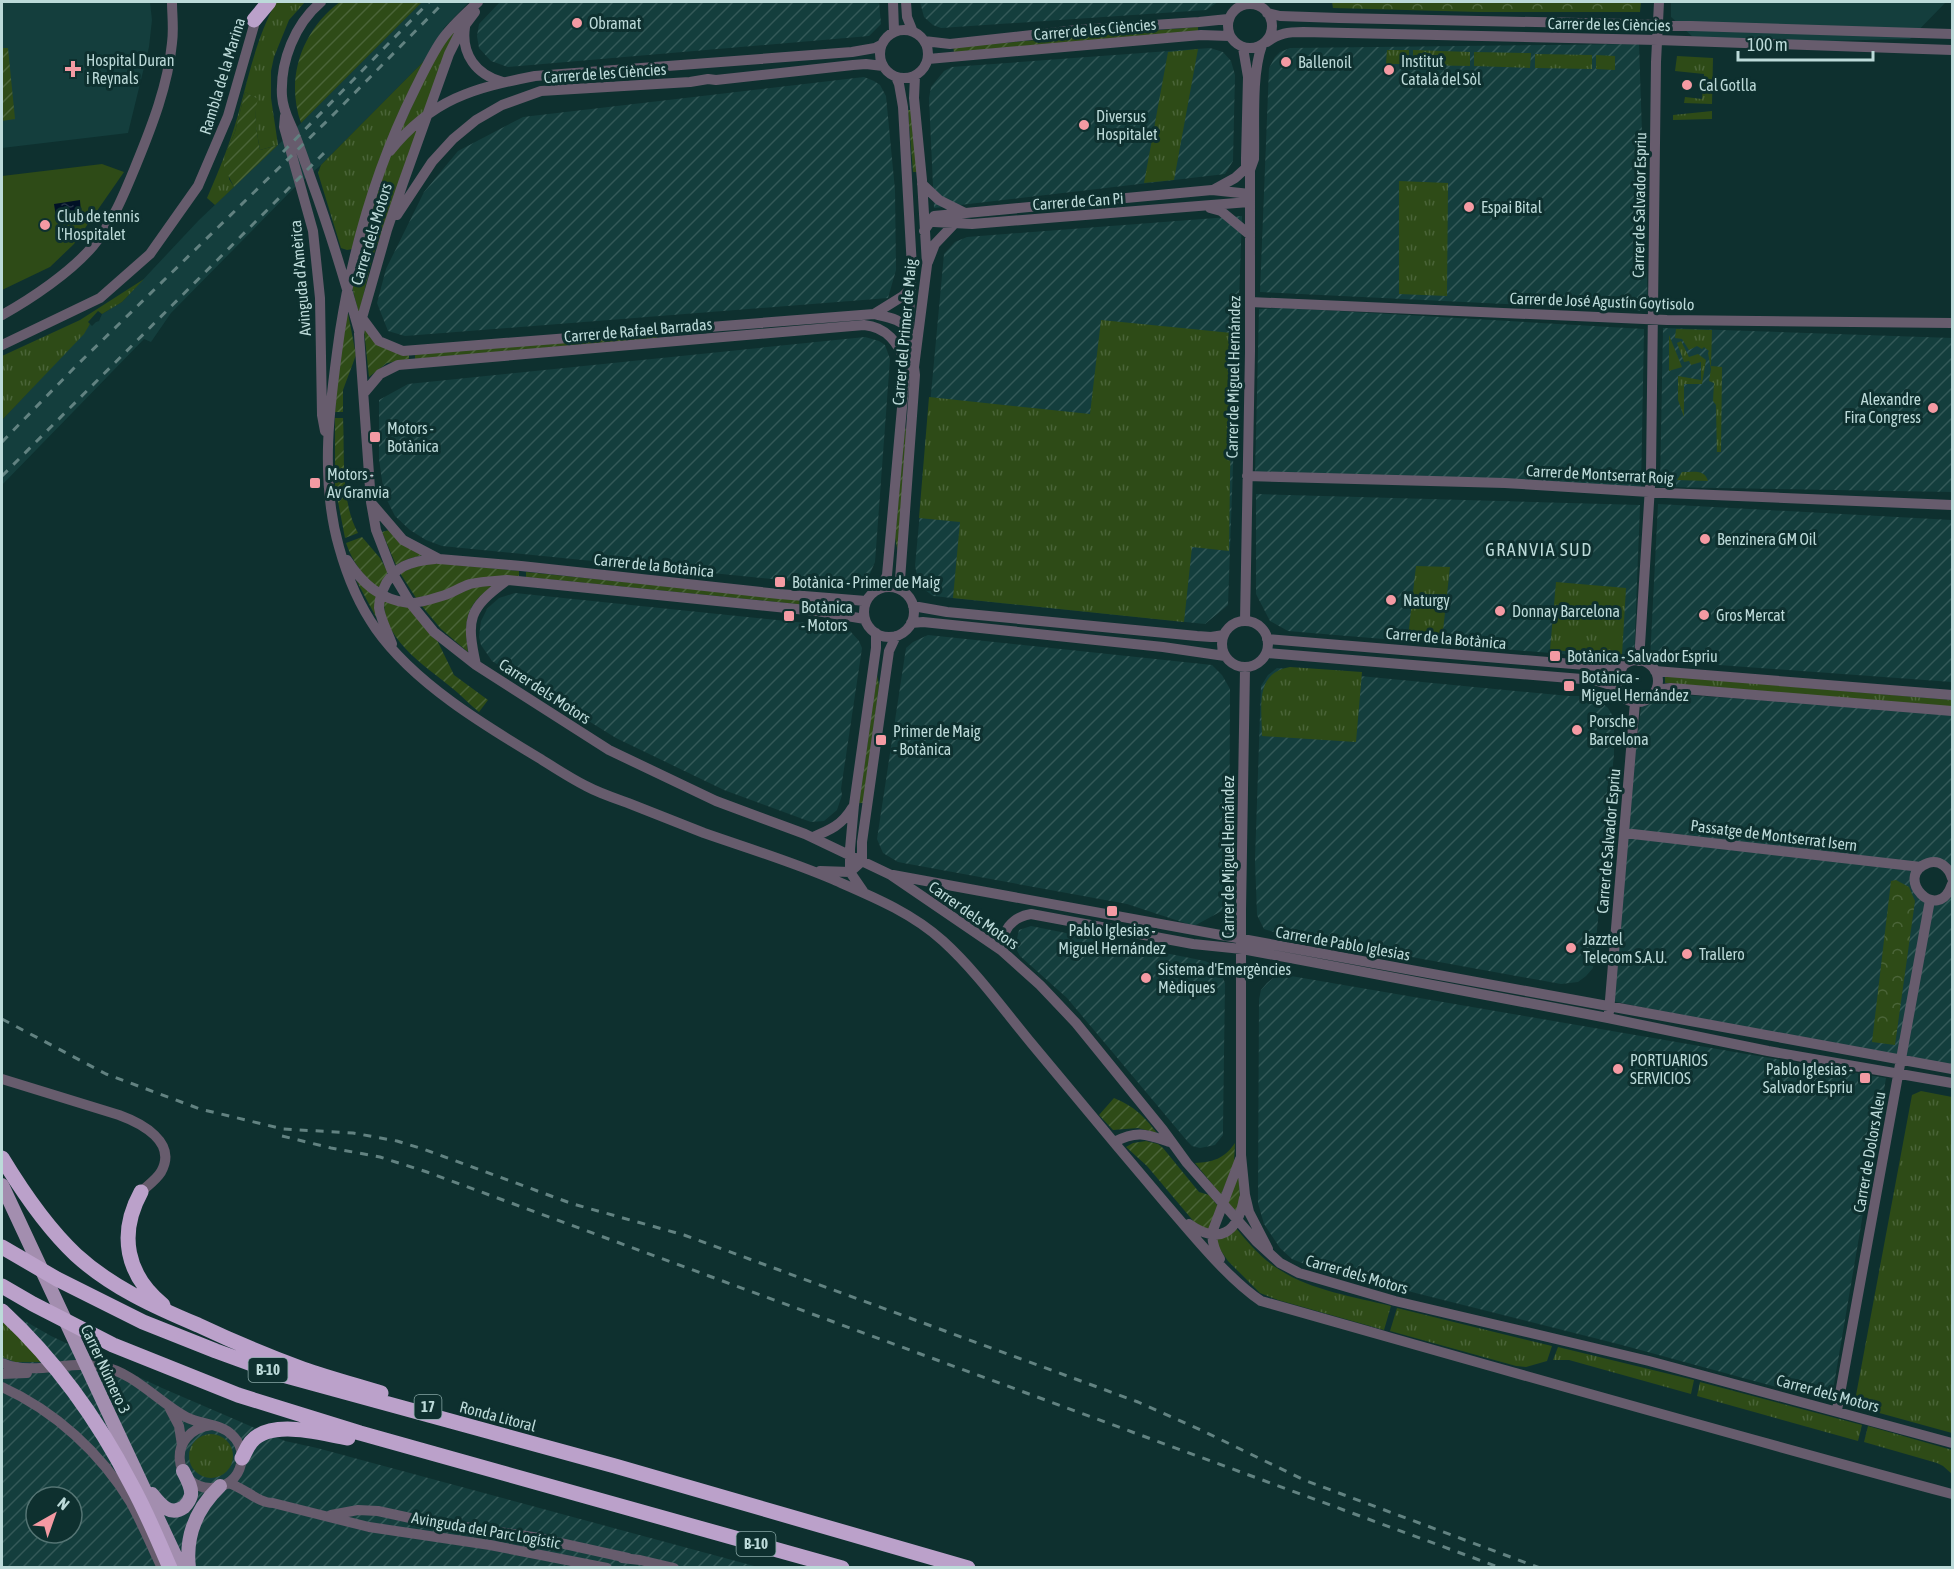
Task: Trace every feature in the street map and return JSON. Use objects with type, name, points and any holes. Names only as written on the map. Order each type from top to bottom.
[{"type":"highway","points":[[255,20],[268,2]]},
{"type":"highway","name":"B-10","points":[[2,1158],[39,1211],[76,1255],[120,1287],[160,1309],[303,1369]]},
{"type":"highway","points":[[141,1192],[134,1208],[127,1237],[137,1273],[146,1289],[162,1304],[199,1326]]},
{"type":"highway","name":"Ronda Litoral","points":[[2,1247],[57,1279],[142,1322],[247,1363],[314,1384],[615,1466],[968,1568]]},
{"type":"highway","name":"B-10","points":[[2,1286],[113,1345],[196,1380],[285,1411],[438,1456],[842,1568]]},
{"type":"highway","points":[[2,1311],[65,1381],[96,1425],[132,1485],[171,1568]]},
{"type":"highway","name":"17","points":[[303,1369],[521,1435],[552,1450]]},
{"type":"highway","points":[[241,1461],[252,1441],[260,1435],[280,1429],[312,1432],[438,1456]]},
{"type":"main road","name":"Carrer Número 3","points":[[2,1185],[181,1568]]},
{"type":"main road","points":[[137,1474],[162,1506],[175,1511],[183,1508],[190,1498],[190,1489],[183,1472]]},
{"type":"main road","points":[[189,1568],[188,1547],[193,1526],[206,1501],[224,1485]]},
{"type":"street","points":[[167,2],[172,21]]},
{"type":"street","points":[[2,313],[42,290],[93,246],[119,207],[151,129],[164,84],[172,42],[172,2]]},
{"type":"street","name":"Rambla de la Marina","points":[[2,345],[100,298],[150,254],[198,186],[228,116],[255,20],[263,2]]},
{"type":"street","name":"Avinguda d'Amèrica","points":[[321,2],[303,22],[288,52],[282,86],[284,127],[337,257],[359,334]]},
{"type":"street","name":"Carrer dels Motors","points":[[480,2],[449,54],[387,230],[359,334],[370,502],[376,530],[393,574],[411,604],[434,632],[476,665],[609,750],[716,801],[813,837],[891,875],[1001,950],[1040,985],[1076,1023],[1163,1130],[1170,1142],[1256,1241],[1272,1257],[1299,1274],[1395,1301],[1648,1361],[1953,1443]]},
{"type":"street","name":"Carrer dels Motors","points":[[480,2],[449,30],[438,46],[402,116],[385,159],[363,225],[347,288],[332,389],[327,442],[331,502],[338,544],[351,584],[363,608],[394,650],[428,684],[477,719],[589,788],[863,891],[910,917],[942,940],[980,980],[1176,1216],[1230,1275],[1261,1301],[1546,1380],[1747,1439],[1953,1494]]},
{"type":"street","points":[[893,2],[894,31]]},
{"type":"street","points":[[906,2],[907,17],[913,32]]},
{"type":"street","points":[[1245,2],[1256,5],[1267,13],[1272,22],[1271,32],[1264,43],[1252,50],[1243,48],[1229,36],[1228,19],[1234,10],[1245,2]]},
{"type":"street","name":"Carrer de Salvador Espriu","points":[[1639,661],[1650,492],[1659,2]]},
{"type":"street","name":"Carrer de les Ciències","points":[[1267,13],[1280,16],[1327,18],[1953,34]]},
{"type":"street","name":"Carrer de les Ciències","points":[[924,41],[950,44],[1077,30],[1228,19]]},
{"type":"street","points":[[466,24],[465,45],[471,61],[488,77],[503,82]]},
{"type":"street","points":[[894,31],[913,32],[924,41],[928,50],[928,59],[923,70],[915,76],[896,77],[883,66],[880,60],[881,45],[885,37],[894,31]]},
{"type":"street","name":"Carrer de les Ciències","points":[[1264,43],[1277,34],[1303,32],[1657,40],[1953,50]]},
{"type":"street","name":"Carrer de les Ciències","points":[[928,59],[1201,35],[1229,36]]},
{"type":"street","name":"Carrer de Miguel Hernández","points":[[1248,169],[1254,159],[1258,56],[1264,43]]},
{"type":"street","name":"Carrer de les Ciències","points":[[429,113],[459,95],[503,82],[535,76],[852,52],[881,45]]},
{"type":"street","name":"Carrer de Miguel Hernández","points":[[1243,48],[1248,77],[1250,235],[1245,621]]},
{"type":"street","name":"Carrer de les Ciències","points":[[387,230],[432,162],[453,139],[476,120],[516,100],[541,92],[716,80],[853,64],[883,66]]},
{"type":"street","name":"Carrer del Primer de Maig","points":[[881,588],[888,575],[910,365],[927,265],[927,220],[914,98],[915,76]]},
{"type":"street","name":"Carrer del Primer de Maig","points":[[896,77],[903,107],[912,262],[908,329],[914,398],[901,563],[902,590]]},
{"type":"street","name":"Carrer dels Motors","points":[[385,159],[397,143],[429,113]]},
{"type":"street","name":"Carrer de Can Pi","points":[[1212,190],[1248,169]]},
{"type":"street","points":[[907,181],[916,191],[918,203],[927,220],[920,253],[912,262]]},
{"type":"street","points":[[922,184],[939,200],[965,213]]},
{"type":"street","name":"Avinguda d'Amèrica","points":[[308,185],[320,298],[322,415],[327,442]]},
{"type":"street","name":"Carrer de Can Pi","points":[[927,220],[934,216],[1212,190],[1249,198]]},
{"type":"street","name":"Carrer de Can Pi","points":[[927,220],[972,224],[1204,206],[1249,198]]},
{"type":"street","points":[[1204,206],[1221,211],[1250,235]]},
{"type":"street","points":[[927,265],[935,244],[954,224]]},
{"type":"street","name":"Carrer dels Motors","points":[[337,257],[355,258]]},
{"type":"street","name":"Carrer de Rafael Barradas","points":[[873,314],[903,296],[911,288]]},
{"type":"street","name":"Carrer de José Agustín Goytisolo","points":[[1250,302],[1653,319],[1953,323]]},
{"type":"street","name":"Carrer de Rafael Barradas","points":[[362,318],[379,341],[403,351],[873,314],[892,318],[908,329]]},
{"type":"street","name":"Carrer de Rafael Barradas","points":[[364,393],[380,374],[398,365],[864,325],[874,327],[889,335],[910,365]]},
{"type":"street","name":"Carrer de Montserrat Roig","points":[[1246,476],[1505,483],[1953,506]]},
{"type":"street","name":"Carrer de la Botànica","points":[[370,502],[403,540],[439,559]]},
{"type":"street","points":[[338,544],[357,575],[381,595],[411,604]]},
{"type":"street","name":"Carrer de la Botànica","points":[[393,574],[402,566],[415,561],[439,559],[866,601]]},
{"type":"street","points":[[393,574],[387,580],[379,608],[394,650]]},
{"type":"street","points":[[476,665],[470,635],[472,617],[482,600],[507,580]]},
{"type":"street","name":"Carrer de la Botànica","points":[[411,604],[444,595],[468,585],[507,580],[817,611],[865,619]]},
{"type":"street","points":[[893,587],[902,590],[913,606],[911,623],[905,631],[896,636],[886,637],[876,633],[865,619],[866,601],[872,593],[881,588],[893,587]]},
{"type":"street","points":[[913,606],[947,612],[1197,636],[1224,635]]},
{"type":"street","points":[[1245,621],[1260,627],[1268,639],[1266,653],[1260,662],[1245,668],[1233,664],[1225,656],[1222,645],[1224,635],[1230,626],[1245,621]]},
{"type":"street","points":[[911,623],[922,622],[1141,645],[1225,656]]},
{"type":"street","points":[[863,891],[850,872],[850,855],[876,633]]},
{"type":"street","points":[[811,870],[850,872],[862,861],[862,842],[889,651],[896,636]]},
{"type":"street","name":"Carrer de la Botànica","points":[[1268,639],[1622,668]]},
{"type":"street","name":"Carrer de la Botànica","points":[[1266,653],[1594,680],[1617,687]]},
{"type":"street","points":[[1632,661],[1639,661],[1651,666],[1658,682],[1649,699],[1635,702],[1623,696],[1617,687],[1617,675],[1632,661]]},
{"type":"street","name":"Carrer de Miguel Hernández","points":[[1245,668],[1241,1155],[1249,1212],[1272,1257]]},
{"type":"street","points":[[1655,671],[1953,695]]},
{"type":"street","points":[[1654,693],[1671,687],[1953,711]]},
{"type":"street","name":"Carrer de Salvador Espriu","points":[[1608,1018],[1635,702]]},
{"type":"street","points":[[813,837],[837,827],[847,818],[854,806]]},
{"type":"street","name":"Passatge de Montserrat Isern","points":[[1624,833],[1921,867],[1938,863],[1949,870],[1953,879]]},
{"type":"street","points":[[1921,867],[1915,876],[1917,889],[1920,894],[1930,900],[1946,896],[1953,884]]},
{"type":"street","name":"Carrer de Pablo Iglesias","points":[[891,875],[1787,1054],[1953,1083]]},
{"type":"street","name":"Carrer de Dolors Aleu","points":[[1837,1410],[1930,900]]},
{"type":"street","name":"Carrer de Pablo Iglesias","points":[[1001,950],[1003,935],[1010,924],[1030,914],[1193,944],[1242,944],[1609,1005],[1953,1069]]},
{"type":"street","points":[[1787,1054],[1789,1039]]},
{"type":"street","points":[[1823,1060],[1827,1046]]},
{"type":"street","points":[[2,1079],[119,1115],[149,1129],[163,1146],[165,1159],[161,1172],[141,1192]]},
{"type":"street","points":[[1113,1142],[1129,1134],[1146,1135],[1170,1142]]},
{"type":"street","name":"Carrer de Miguel Hernández","points":[[1212,1235],[1214,1223],[1241,1155]]},
{"type":"street","name":"Carrer de Miguel Hernández","points":[[1238,1221],[1245,1195]]},
{"type":"street","points":[[1176,1216],[1195,1229],[1212,1235],[1227,1230],[1238,1221]]},
{"type":"street","points":[[1212,1235],[1216,1252],[1230,1275]]},
{"type":"street","points":[[2,1374],[22,1374],[46,1361]]},
{"type":"street","points":[[2,1363],[14,1367],[46,1361],[99,1366],[136,1381],[187,1418],[199,1423],[222,1427],[230,1432],[237,1440],[241,1461],[235,1478],[224,1485],[211,1488],[202,1486],[183,1472],[180,1463],[182,1445],[179,1426],[163,1401]]},
{"type":"street","points":[[2,1387],[31,1402],[55,1419],[102,1462],[130,1501],[162,1568]]},
{"type":"street","points":[[182,1445],[193,1431],[202,1426],[212,1425]]},
{"type":"street","name":"Avinguda del Parc Logístic","points":[[241,1461],[242,1473],[250,1485],[273,1503]]},
{"type":"street","name":"Avinguda del Parc Logístic","points":[[224,1485],[245,1490],[261,1501],[312,1514],[360,1524],[544,1552],[607,1568]]},
{"type":"street","name":"Avinguda del Parc Logístic","points":[[329,1516],[364,1510],[378,1511],[424,1521],[533,1537],[674,1568]]},
{"type":"street","name":"Avinguda del Parc Logístic","points":[[360,1524],[362,1518],[367,1515],[424,1521]]},
{"type":"street","name":"Avinguda del Parc Logístic","points":[[478,1530],[537,1543],[544,1552]]},
{"type":"street","name":"Avinguda del Parc Logístic","points":[[544,1552],[558,1546],[605,1556],[628,1558]]},
{"type":"street","points":[[544,1552],[542,1563],[544,1568]]},
{"type":"shaded area","name":"Hospital Duran i Reynals","points":[[2,2],[150,2],[152,20],[149,47],[128,133],[2,148]]},
{"type":"shaded area","points":[[422,2],[469,2],[443,29],[445,32],[429,56],[171,313],[151,342],[144,339],[2,485],[2,420],[90,324],[92,326],[99,321],[102,314],[122,302],[199,220],[301,123]]},
{"type":"shaded area","points":[[500,2],[879,2],[881,24],[869,36],[508,67],[491,61],[479,48],[477,36],[479,24]]},
{"type":"shaded area","points":[[920,2],[1218,2],[1206,10],[941,28],[933,25],[924,17]]},
{"type":"shaded area","points":[[1671,2],[1946,2],[1910,39],[1823,41],[1694,38],[1671,17]]},
{"type":"shaded area","points":[[1639,44],[1648,311],[1260,292],[1269,68],[1280,52],[1290,48]]},
{"type":"shaded area","points":[[1210,48],[1223,52],[1231,61],[1235,75],[1233,161],[1225,174],[934,208],[929,98],[931,87],[944,71],[952,67]]},
{"type":"shaded area","points":[[864,77],[880,85],[886,96],[895,190],[896,270],[888,298],[405,336],[388,331],[377,303],[386,269],[424,192],[458,151],[523,117]]},
{"type":"shaded area","points":[[1242,216],[1228,605],[1205,624],[933,596],[925,590],[919,584],[915,566],[944,254],[955,242],[967,237]]},
{"type":"shaded area","points":[[1285,308],[1644,329],[1641,489],[1255,476],[1259,309]]},
{"type":"shaded area","points":[[1663,328],[1952,338],[1952,492],[1660,487]]},
{"type":"shaded area","points":[[865,337],[885,345],[890,359],[875,562],[868,578],[858,586],[442,546],[410,530],[395,516],[384,494],[379,459],[379,400],[408,384]]},
{"type":"shaded area","points":[[1256,494],[1640,505],[1634,660],[1288,631],[1270,621],[1256,594]]},
{"type":"shaded area","points":[[1658,504],[1952,520],[1952,682],[1650,660]]},
{"type":"shaded area","points":[[515,593],[835,626],[851,632],[862,648],[842,795],[837,810],[824,821],[811,822],[724,790],[616,738],[492,661],[481,645],[479,637],[481,621],[487,609],[499,598]]},
{"type":"shaded area","points":[[928,635],[1212,665],[1222,675],[1230,689],[1229,907],[1194,926],[1127,904],[898,862],[883,853],[877,839],[906,648]]},
{"type":"shaded area","points":[[1277,668],[1588,696],[1600,701],[1608,708],[1614,718],[1614,754],[1594,961],[1593,968],[1586,976],[1578,982],[1561,984],[1296,939],[1264,929],[1257,915],[1255,860],[1261,686],[1268,675]]},
{"type":"shaded area","points":[[1654,693],[1952,713],[1952,1069],[1901,1061],[1612,1001],[1624,833],[1642,701]],"holes":[[[1921,867],[1946,867],[1950,891],[1933,900],[1915,883]]]},
{"type":"shaded area","points":[[1031,926],[1205,961],[1220,970],[1225,983],[1223,1135],[1215,1145],[1200,1148],[1192,1146],[1067,998],[1020,956],[1015,947],[1019,930]]},
{"type":"shaded area","points":[[1281,976],[1886,1078],[1831,1402],[1622,1345],[1312,1267],[1292,1259],[1280,1248],[1264,1224],[1258,1203],[1259,999],[1261,990],[1267,983],[1274,977]]},
{"type":"shaded area","points":[[2,1308],[51,1336],[162,1388],[285,1441],[758,1567],[2,1568]]},
{"type":"green space","points":[[276,2],[305,2],[289,20],[274,57],[271,71],[271,98],[278,145],[260,150],[255,119],[257,99],[245,92],[235,132],[227,150],[229,179],[234,187],[215,205],[207,198],[238,115],[258,43]]},
{"type":"green space","points":[[340,2],[422,2],[301,123],[295,89],[300,56],[316,26]]},
{"type":"green space","points":[[1332,2],[1641,2],[1640,12],[1479,12],[1333,8]]},
{"type":"green space","points":[[461,21],[426,110],[397,139],[436,54]]},
{"type":"green space","points":[[1198,27],[1198,31],[954,52],[953,47]]},
{"type":"green space","points":[[2,48],[8,48],[15,119],[2,121]]},
{"type":"green space","points":[[1198,49],[1174,180],[1144,183],[1168,52]]},
{"type":"green space","points":[[1387,50],[1409,50],[1409,64],[1386,64]]},
{"type":"green space","points":[[1413,50],[1470,52],[1470,66],[1413,65]]},
{"type":"green space","points":[[1474,52],[1531,53],[1530,68],[1474,66]]},
{"type":"green space","points":[[1535,54],[1592,55],[1592,69],[1535,68]]},
{"type":"green space","points":[[1596,55],[1615,56],[1615,70],[1596,69]]},
{"type":"green space","points":[[429,56],[353,249],[341,248],[318,173],[321,165]]},
{"type":"green space","points":[[1677,56],[1713,58],[1712,104],[1684,103],[1685,97],[1702,99],[1704,74],[1675,71]]},
{"type":"green space","points":[[245,92],[258,99],[256,118],[260,150],[278,145],[234,187],[224,167],[224,162],[235,132]]},
{"type":"green space","points":[[908,110],[912,110],[918,172],[913,172]]},
{"type":"green space","points":[[1712,111],[1712,119],[1673,120],[1673,115]]},
{"type":"green space","points":[[421,124],[372,259],[359,314],[351,283],[389,158]]},
{"type":"green space","name":"Club de tennis l'Hospitalet","points":[[102,164],[124,172],[74,244],[50,267],[2,290],[2,176]]},
{"type":"green space","points":[[1399,181],[1448,183],[1447,296],[1399,294]]},
{"type":"green space","points":[[144,279],[122,302],[102,314],[98,311],[88,322],[90,324],[84,334],[2,420],[2,356],[80,320]]},
{"type":"green space","points":[[347,308],[356,355],[343,390],[343,412],[335,412],[337,384]]},
{"type":"green space","points":[[1101,320],[1232,333],[1229,551],[1192,547],[1184,622],[953,598],[960,522],[919,518],[929,397],[1090,414]]},
{"type":"green space","points":[[1676,329],[1712,330],[1711,366],[1722,367],[1721,452],[1717,452],[1717,458],[1716,405],[1713,401],[1714,383],[1709,381],[1711,369],[1709,351],[1697,346],[1689,350],[1682,339],[1675,338]]},
{"type":"green space","points":[[364,330],[409,355],[409,359],[387,363],[369,377]]},
{"type":"green space","points":[[657,333],[657,338],[415,359],[415,354]]},
{"type":"green space","points":[[1669,335],[1682,367],[1669,371]]},
{"type":"green space","points":[[1681,341],[1689,357],[1698,354],[1706,360],[1702,384],[1684,384],[1684,417],[1678,400],[1678,376],[1701,380],[1701,362],[1691,365],[1689,361],[1684,362],[1677,343]]},
{"type":"green space","points":[[335,418],[343,418],[346,492],[352,520],[358,533],[345,538],[335,486]]},
{"type":"green space","points":[[905,426],[908,441],[898,553],[895,538]]},
{"type":"green space","points":[[1682,472],[1701,473],[1708,481],[1677,480]]},
{"type":"green space","points":[[389,530],[423,555],[396,565],[382,532]]},
{"type":"green space","points":[[362,537],[380,558],[388,572],[379,588],[359,568],[346,543]]},
{"type":"green space","points":[[427,562],[519,571],[519,576],[416,598],[400,573]]},
{"type":"green space","points":[[1416,566],[1450,567],[1442,640],[1408,637]]},
{"type":"green space","points":[[526,572],[805,600],[836,604],[836,608],[526,577]]},
{"type":"green space","points":[[356,580],[377,597],[376,617]]},
{"type":"green space","points":[[1556,582],[1626,588],[1622,655],[1550,650]]},
{"type":"green space","points":[[496,584],[478,598],[469,613],[466,630],[468,652],[441,629],[421,605],[470,588]]},
{"type":"green space","points":[[384,601],[407,604],[437,640],[454,675],[488,700],[479,712],[410,654],[391,630]]},
{"type":"green space","points":[[1290,667],[1362,672],[1356,742],[1262,736],[1261,703],[1265,684],[1270,676]]},
{"type":"green space","points":[[877,675],[879,685],[864,803],[859,803]]},
{"type":"green space","points":[[1665,676],[1952,700],[1952,707],[1665,683]]},
{"type":"green space","points":[[1896,880],[1909,887],[1915,901],[1895,1045],[1872,1042],[1891,881]]},
{"type":"green space","points":[[1921,1091],[1952,1097],[1952,1433],[1854,1406],[1912,1095]]},
{"type":"green space","points":[[1114,1098],[1138,1112],[1157,1133],[1138,1128],[1113,1130],[1099,1115]]},
{"type":"green space","points":[[1146,1141],[1163,1148],[1199,1192],[1209,1195],[1218,1206],[1209,1230],[1195,1223],[1147,1166],[1126,1147],[1133,1143]]},
{"type":"green space","points":[[1235,1143],[1234,1163],[1221,1195],[1195,1163],[1218,1159]]},
{"type":"green space","points":[[1239,1170],[1240,1204],[1238,1213],[1227,1202]]},
{"type":"green space","points":[[1236,1228],[1273,1266],[1292,1277],[1333,1292],[1391,1306],[1384,1330],[1260,1293],[1228,1261],[1219,1248],[1216,1238]]},
{"type":"green space","points":[[1397,1308],[1552,1346],[1547,1361],[1526,1367],[1516,1366],[1390,1331]]},
{"type":"green space","points":[[2,1318],[42,1362],[15,1362],[2,1357]]},
{"type":"green space","points":[[1558,1347],[1694,1380],[1691,1394],[1569,1360],[1553,1360]]},
{"type":"green space","points":[[1700,1382],[1862,1425],[1858,1441],[1697,1396]]},
{"type":"green space","points":[[1868,1426],[1952,1450],[1952,1474],[1937,1463],[1864,1442]]},
{"type":"green space","points":[[211,1434],[227,1440],[233,1456],[227,1472],[211,1478],[195,1472],[189,1456],[195,1440]]},
{"type":"water","points":[[80,200],[81,214],[56,217],[54,204]]},
{"type":"railway","points":[[283,152],[429,2]]},
{"type":"railway","points":[[2,442],[444,2]]},
{"type":"railway","points":[[2,476],[329,148]]},
{"type":"railway","points":[[2,1019],[106,1074],[200,1109],[283,1129],[353,1133],[397,1141],[573,1204],[684,1235],[1138,1402],[1304,1480],[1540,1568]]},
{"type":"railway","points":[[282,1136],[380,1157],[427,1172],[1501,1568]]},
{"type":"place","name":"Obramat","points":[[577,23]]},
{"type":"place","name":"Ballenoil","points":[[1286,62]]},
{"type":"place","name":"Hospital Duran i Reynals","points":[[73,69]]},
{"type":"place","name":"Institut Català del Sòl","points":[[1389,70]]},
{"type":"place","name":"Cal Gotlla","points":[[1687,85]]},
{"type":"place","name":"Diversus Hospitalet","points":[[1084,125]]},
{"type":"place","name":"Espai Bital","points":[[1469,207]]},
{"type":"place","name":"Club de tennis l'Hospitalet","points":[[45,225]]},
{"type":"place","name":"Alexandre Fira Congress","points":[[1933,408]]},
{"type":"place","name":"Motors - Botànica","points":[[375,437]]},
{"type":"place","name":"Motors - Av Granvia","points":[[315,483]]},
{"type":"place","name":"Benzinera GM Oil","points":[[1705,539]]},
{"type":"place","name":"Botànica - Primer de Maig","points":[[780,582]]},
{"type":"place","name":"Naturgy","points":[[1391,600]]},
{"type":"place","name":"Donnay Barcelona","points":[[1500,611]]},
{"type":"place","name":"Gros Mercat","points":[[1704,615]]},
{"type":"place","name":"Botànica - Motors","points":[[789,616]]},
{"type":"place","name":"Botànica - Salvador Espriu","points":[[1555,656]]},
{"type":"place","name":"Botànica - Miguel Hernández","points":[[1569,686]]},
{"type":"place","name":"Porsche Barcelona","points":[[1577,730]]},
{"type":"place","name":"Primer de Maig - Botànica","points":[[881,740]]},
{"type":"place","name":"Pablo Iglesias - Miguel Hernández","points":[[1112,911]]},
{"type":"place","name":"Jazztel Telecom S.A.U.","points":[[1571,948]]},
{"type":"place","name":"Trallero","points":[[1687,954]]},
{"type":"place","name":"Sistema d'Emergències Mèdiques","points":[[1146,978]]},
{"type":"place","name":"PORTUARIOS SERVICIOS","points":[[1618,1069]]},
{"type":"place","name":"Pablo Iglesias - Salvador Espriu","points":[[1865,1078]]},
{"type":"district","name":"GRANVIA SUD","points":[[1539,550]]}]
